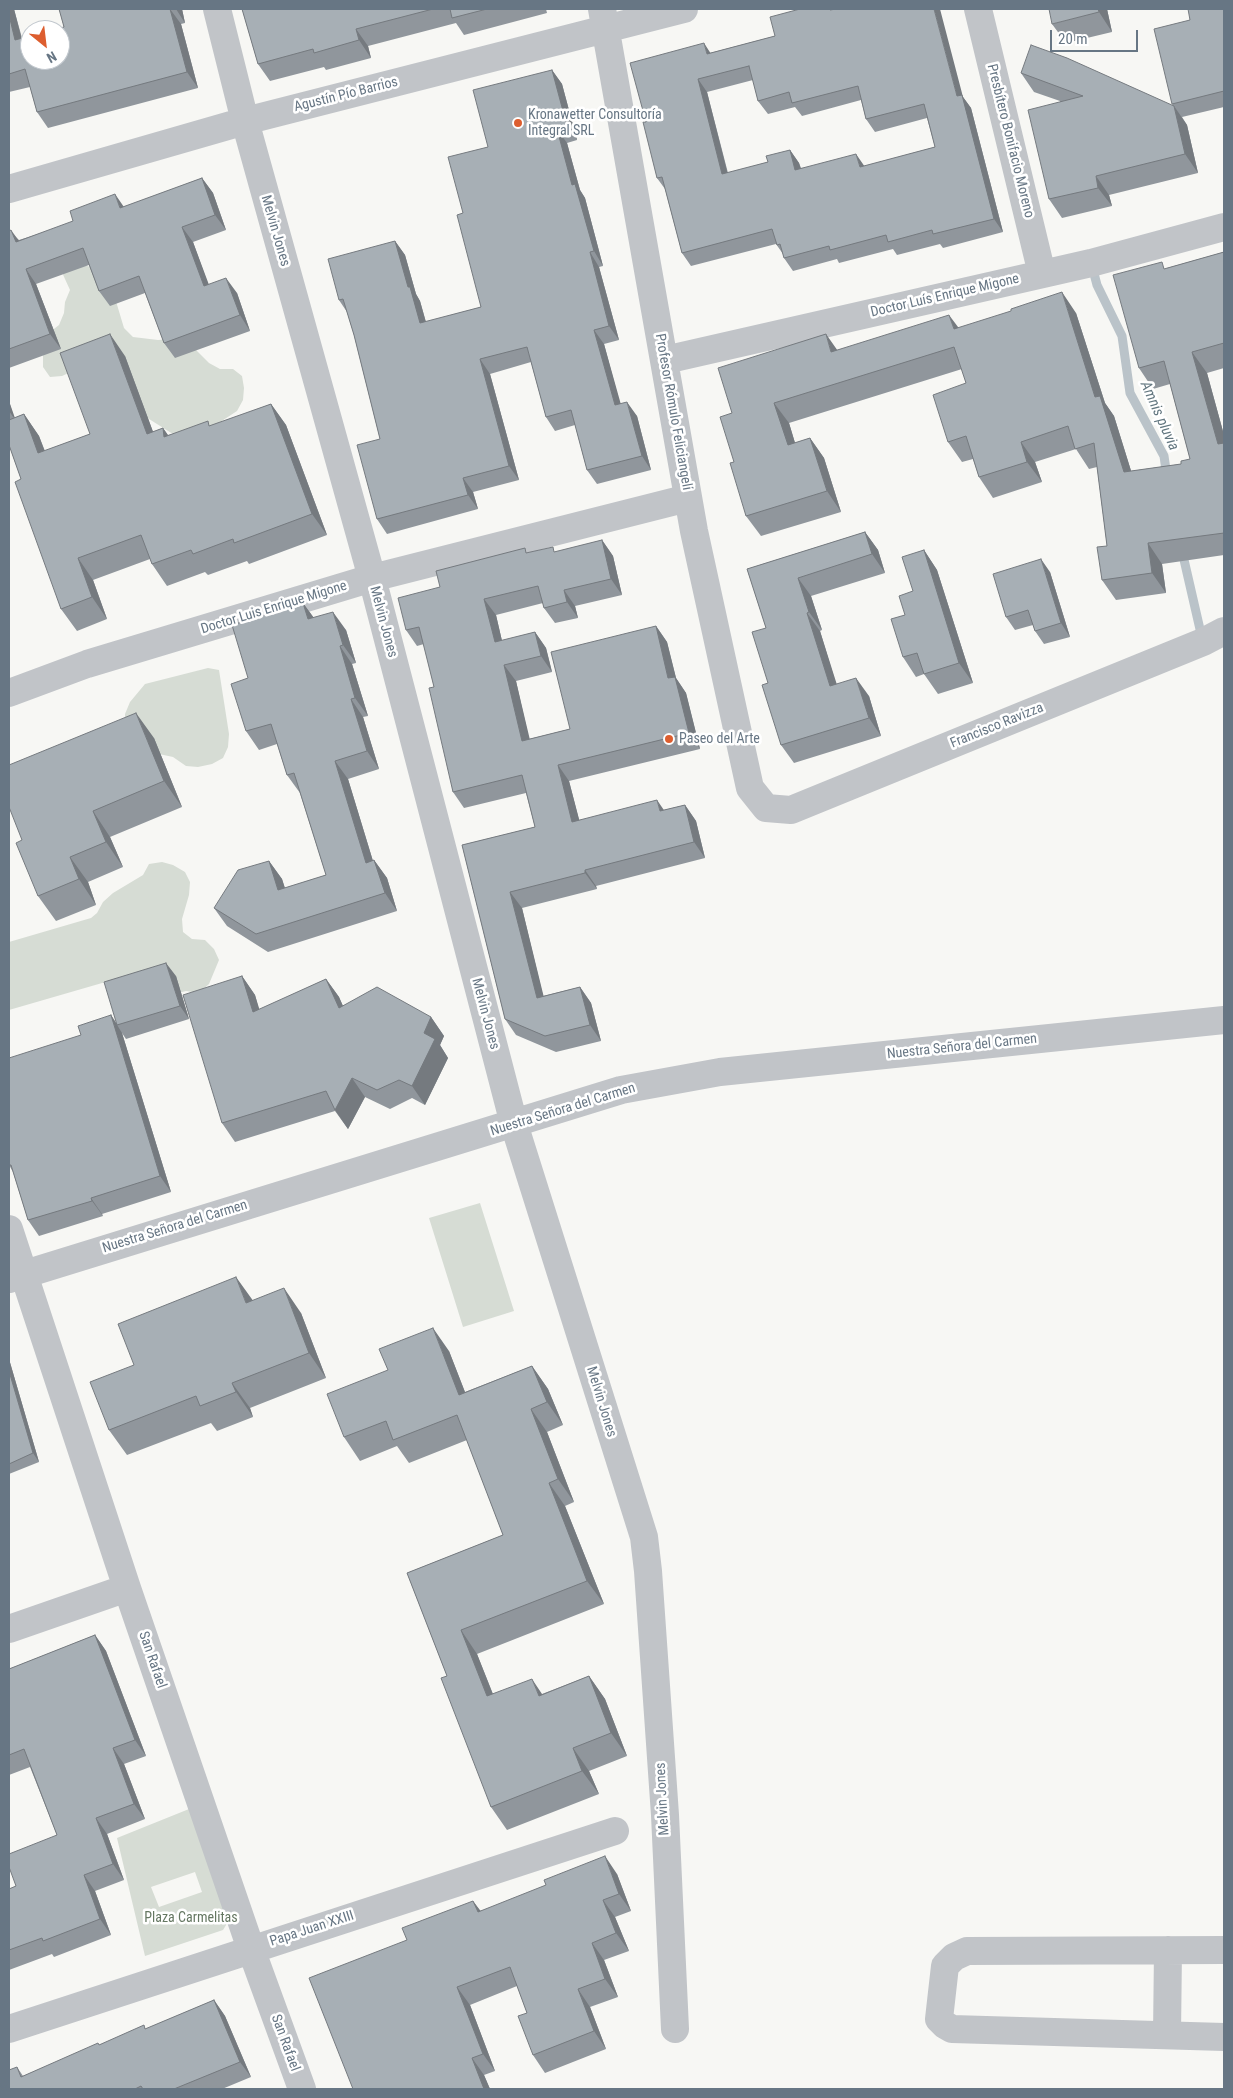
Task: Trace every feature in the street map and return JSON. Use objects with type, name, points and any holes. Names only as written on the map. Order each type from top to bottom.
[{"type":"street","name":"Melvin Jones","points":[[217,9],[244,121],[372,578],[514,1124],[644,1537],[665,1815],[675,2029]]},
{"type":"street","name":"Agustín Pío Barrios","points":[[9,189],[604,19],[684,9]]},
{"type":"street","name":"Presbítero Bonifacio Moreno","points":[[978,9],[1042,274]]},
{"type":"street","name":"Profesor Rómulo Feliciangeli","points":[[604,19],[688,498],[750,788],[766,808]]},
{"type":"street","name":"Doctor Luís Enrique Migone","points":[[665,360],[1091,263],[1224,227]]},
{"type":"street","name":"Doctor Luis Enrique Migone","points":[[9,692],[87,664],[372,578],[688,498]]},
{"type":"street","name":"Francisco Ravizza","points":[[766,808],[791,810],[1203,642],[1224,631]]},
{"type":"street","name":"Nuestra Señora del Carmen","points":[[17,1276],[621,1090],[720,1072],[1224,1020]]},
{"type":"street","name":"San Rafael","points":[[9,1229],[17,1276],[251,1949],[302,2089]]},
{"type":"street","points":[[9,1629],[127,1588]]},
{"type":"street","name":"Papa Juan XXIII","points":[[9,2029],[615,1831]]},
{"type":"street","points":[[1167,2035],[1168,1950]]},
{"type":"street","points":[[1224,1950],[967,1951],[954,1957],[944,1966],[940,2019],[952,2029],[1224,2037]]},
{"type":"green space","points":[[69,260],[93,268],[115,298],[124,328],[133,337],[158,340],[182,338],[209,363],[220,369],[233,369],[242,376],[243,400],[237,411],[214,426],[176,436],[73,371],[62,376],[50,377],[43,367],[43,355],[50,332],[59,325],[64,313],[65,302],[70,290],[60,268]]},
{"type":"green space","points":[[208,668],[219,670],[229,734],[228,747],[223,758],[212,764],[198,767],[186,766],[173,757],[159,754],[125,726],[125,714],[130,702],[145,684]]},
{"type":"green space","points":[[162,862],[173,865],[185,872],[190,882],[189,895],[182,919],[183,932],[192,939],[205,940],[214,949],[219,960],[209,984],[199,993],[186,991],[146,1001],[109,981],[9,1010],[9,942],[91,918],[97,913],[103,902],[113,893],[143,875],[149,864]]},
{"type":"green space","points":[[480,1203],[514,1311],[463,1327],[429,1218]]},
{"type":"green space","name":"Plaza Carmelitas","points":[[194,1807],[231,1917],[223,1930],[145,1956],[117,1838]],"holes":[[[195,1872],[202,1892],[159,1907],[151,1887]]]},
{"type":"building","points":[[59,9],[170,9],[187,72],[37,112],[25,70],[70,70],[70,20],[62,20]]},
{"type":"building","points":[[242,9],[433,9],[356,29],[359,40],[314,53],[313,49],[258,64]]},
{"type":"building","points":[[450,9],[487,9],[452,18]]},
{"type":"building","points":[[800,9],[934,9],[957,96],[962,95],[994,219],[933,234],[932,230],[888,242],[886,235],[830,250],[829,246],[784,258],[780,244],[777,245],[772,229],[682,253],[662,177],[657,178],[643,122],[646,122],[630,63],[704,43],[707,54],[775,36],[770,17]],"holes":[[[749,66],[758,101],[789,92],[792,103],[858,86],[866,119],[924,104],[935,147],[860,167],[856,154],[795,170],[790,150],[766,156],[768,162],[722,174],[698,79]]]},
{"type":"building","points":[[1049,9],[1098,9],[1099,12],[1052,24]]},
{"type":"building","points":[[1188,9],[1224,9],[1224,91],[1172,104],[1154,29],[1190,20]]},
{"type":"building","points":[[9,15],[15,40],[20,39],[20,70],[22,70],[9,74]]},
{"type":"building","points":[[1031,45],[1067,58],[1174,106],[1185,154],[1096,176],[1098,188],[1049,199],[1028,110],[1083,96],[1021,73]]},
{"type":"building","points":[[552,70],[567,126],[557,129],[572,185],[575,184],[594,251],[590,252],[609,326],[594,330],[615,405],[627,402],[642,456],[587,470],[571,410],[546,417],[527,347],[480,359],[509,466],[463,478],[468,495],[377,519],[357,445],[380,439],[354,335],[343,299],[339,300],[328,259],[395,241],[420,323],[481,307],[457,215],[463,213],[448,157],[488,147],[473,90]]},
{"type":"building","points":[[202,178],[215,215],[182,227],[204,286],[226,278],[240,315],[164,343],[139,276],[99,291],[83,248],[26,269],[50,334],[9,349],[9,231],[11,230],[16,242],[73,221],[70,211],[115,194],[120,208]]},
{"type":"building","points":[[1224,252],[1224,343],[1192,352],[1218,444],[1224,443],[1224,533],[1148,543],[1152,573],[1102,580],[1097,547],[1107,546],[1094,443],[1075,449],[1068,426],[1021,442],[1027,462],[979,477],[966,436],[948,442],[933,395],[966,383],[954,347],[774,403],[788,445],[810,438],[827,491],[746,516],[730,463],[734,462],[720,417],[732,413],[718,368],[826,334],[831,352],[949,315],[954,329],[1062,292],[1095,397],[1100,396],[1124,472],[1181,464],[1181,461],[1190,459],[1164,361],[1139,368],[1113,275],[1162,262],[1164,269]]},
{"type":"building","points":[[110,334],[147,434],[163,428],[164,437],[208,421],[209,426],[271,404],[312,514],[234,543],[233,539],[193,554],[191,550],[152,564],[141,535],[78,558],[92,597],[61,609],[15,482],[21,479],[9,445],[9,420],[24,414],[38,453],[90,434],[60,353]]},
{"type":"building","points":[[865,532],[872,554],[798,578],[830,686],[856,678],[869,718],[781,745],[762,685],[768,683],[752,632],[766,628],[747,569]]},
{"type":"building","points":[[602,540],[611,579],[564,590],[567,602],[544,608],[538,586],[484,599],[495,642],[535,632],[541,656],[504,665],[522,741],[570,729],[551,652],[656,626],[668,678],[675,677],[689,733],[558,765],[572,822],[657,800],[660,811],[685,805],[694,842],[585,870],[585,873],[510,892],[537,998],[580,987],[590,1025],[545,1036],[505,1019],[462,845],[535,827],[522,775],[453,792],[429,688],[434,687],[419,627],[406,630],[398,598],[440,587],[436,571],[525,548],[526,553],[553,547],[554,552]]},
{"type":"building","points":[[924,550],[959,663],[924,674],[917,653],[903,657],[891,619],[905,615],[899,596],[913,591],[902,557]]},
{"type":"building","points":[[1041,559],[1061,623],[1035,631],[1028,610],[1006,617],[993,574]]},
{"type":"building","points":[[303,603],[308,619],[333,612],[343,645],[340,646],[355,698],[351,699],[367,751],[335,761],[366,863],[374,860],[385,893],[256,934],[214,908],[238,870],[269,861],[278,890],[326,875],[294,773],[287,775],[271,724],[246,731],[231,684],[248,678],[232,625]]},
{"type":"building","points":[[136,713],[164,781],[93,811],[106,842],[70,857],[79,879],[38,896],[16,843],[22,840],[9,807],[9,765]]},
{"type":"building","points":[[166,963],[180,1006],[117,1025],[104,982]]},
{"type":"building","points":[[242,976],[253,1012],[326,979],[339,1008],[377,987],[431,1017],[424,1033],[435,1039],[412,1086],[399,1080],[377,1090],[352,1078],[335,1110],[326,1091],[222,1123],[183,995]]},
{"type":"building","points":[[111,1015],[160,1176],[91,1198],[92,1201],[28,1220],[11,1165],[9,1165],[9,1058],[81,1035],[78,1026]]},
{"type":"building","points":[[236,1277],[246,1303],[284,1288],[309,1353],[232,1383],[236,1392],[200,1406],[196,1396],[109,1430],[90,1382],[134,1365],[118,1324]]},
{"type":"building","points":[[433,1328],[459,1395],[532,1366],[547,1402],[531,1409],[558,1479],[549,1483],[587,1581],[461,1630],[487,1696],[532,1679],[539,1696],[589,1676],[611,1733],[573,1748],[582,1771],[491,1807],[441,1678],[447,1676],[407,1573],[503,1535],[457,1415],[393,1440],[386,1421],[344,1437],[327,1394],[388,1370],[379,1349]]},
{"type":"building","points":[[9,1371],[33,1453],[9,1464]]},
{"type":"building","points":[[95,1635],[135,1740],[113,1748],[134,1804],[96,1818],[113,1864],[84,1875],[100,1919],[43,1941],[42,1938],[9,1950],[9,1889],[16,1886],[9,1867],[9,1854],[57,1835],[24,1749],[9,1755],[9,1669]]},
{"type":"building","points":[[605,1856],[619,1894],[603,1900],[616,1933],[592,1943],[605,1979],[578,1989],[594,2031],[533,2055],[518,2016],[527,2013],[510,1967],[457,1987],[483,2054],[472,2058],[484,2089],[353,2089],[309,1978],[407,1940],[402,1928],[473,1901],[478,1912],[546,1885],[544,1880]]},
{"type":"building","points":[[214,2000],[240,2062],[174,2089],[143,2089],[141,2086],[135,2089],[9,2089],[9,2070],[17,2067],[21,2077],[98,2043],[99,2045],[144,2025],[145,2029]]},
{"type":"waterway","name":"Amnis pluvia","points":[[1092,266],[1097,285],[1122,336],[1130,393],[1164,456],[1167,477]]},
{"type":"waterway","name":"Amnis pluvia","points":[[1182,551],[1202,638]]},
{"type":"place","name":"Kronawetter Consultoría Integral SRL","points":[[518,123]]},
{"type":"place","name":"Paseo del Arte","points":[[669,739]]}]
